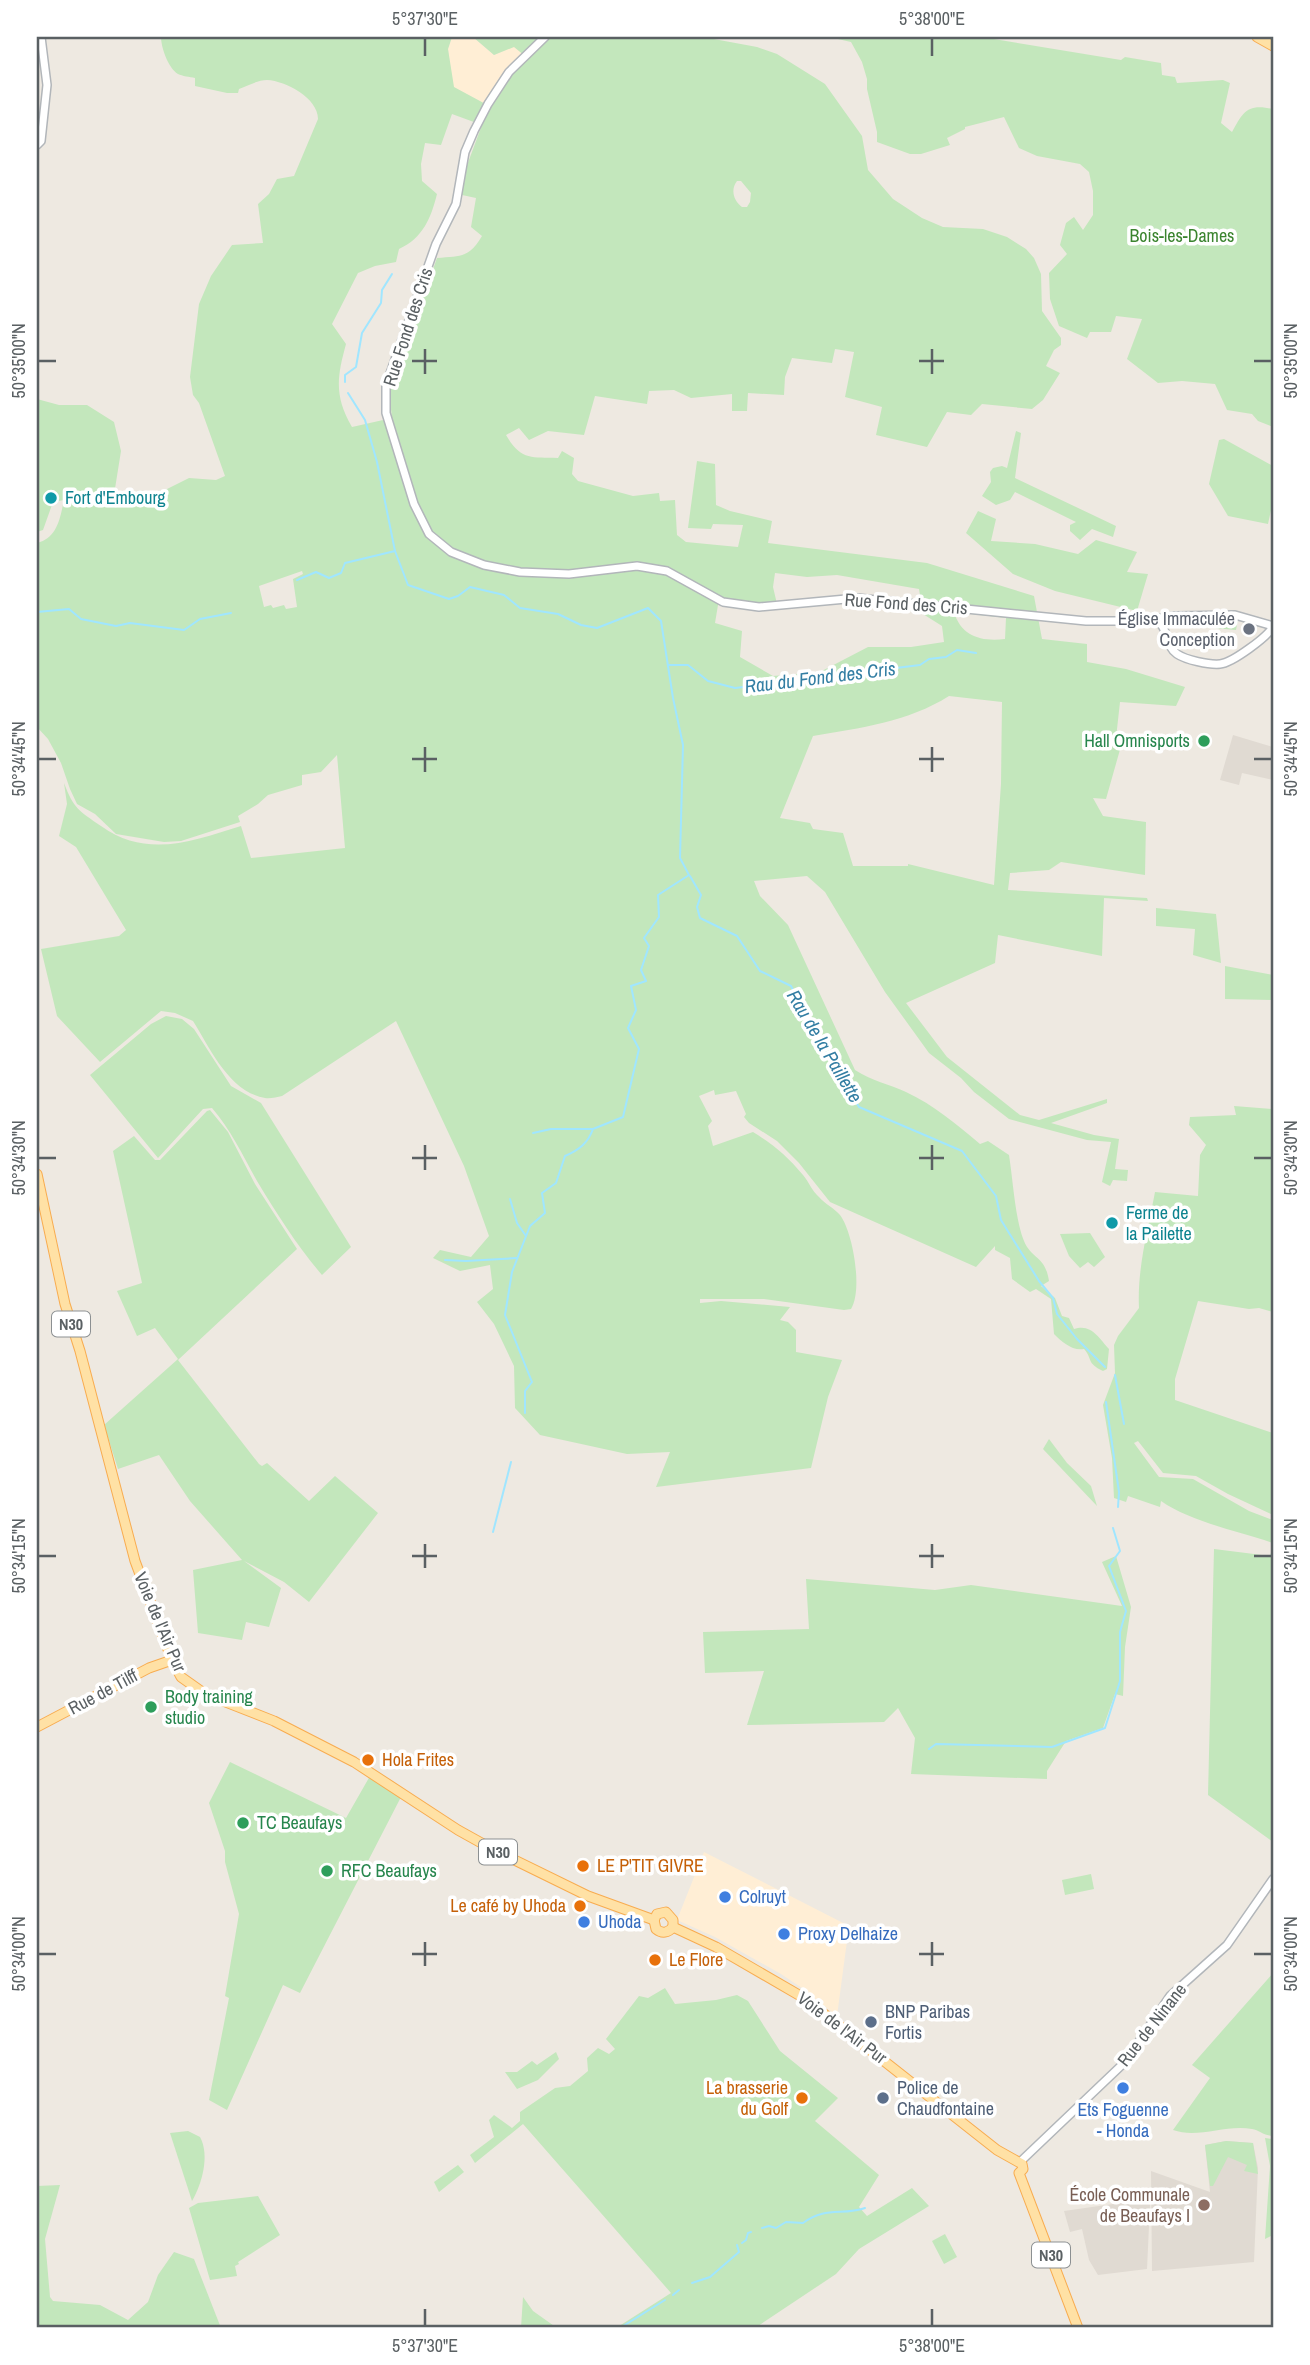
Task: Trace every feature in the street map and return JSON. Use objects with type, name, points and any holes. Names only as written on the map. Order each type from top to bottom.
[{"type":"main road","points":[[1257,37],[1273,46]]},
{"type":"main road","points":[[1263,37],[1273,40]]},
{"type":"main road","name":"Voie de l'Air Pur","points":[[37,1174],[68,1313],[135,1561],[181,1677],[195,1689],[274,1721],[354,1762],[458,1830],[513,1859],[588,1896],[654,1920]]},
{"type":"main road","name":"Rue de Tilff","points":[[37,1727],[149,1668],[172,1660]]},
{"type":"main road","points":[[666,1912],[672,1916],[673,1927],[662,1932],[656,1928],[654,1920],[657,1914],[666,1912]]},
{"type":"main road","name":"Voie de l'Air Pur","points":[[673,1927],[760,1971],[804,1998],[1015,2163],[1013,2172],[1019,2173],[1078,2328]]},
{"type":"street","points":[[37,145],[41,141],[47,85],[41,37]]},
{"type":"street","name":"Rue Fond des Cris","points":[[545,37],[509,72],[474,131],[465,152],[456,204],[436,244],[386,385],[386,413],[414,504],[429,534],[451,552],[484,565],[520,572],[569,574],[638,566],[667,571],[723,602],[759,607],[857,598],[1066,619],[1139,621],[1176,616],[1235,615],[1273,626]]},
{"type":"street","points":[[1166,630],[1176,616]]},
{"type":"street","points":[[1153,618],[1162,624],[1171,648],[1179,655],[1224,664],[1270,634],[1273,626]]},
{"type":"street","name":"Rue de Ninane","points":[[1015,2163],[1125,2062],[1170,1996],[1227,1945],[1273,1879]]},
{"type":"shaded area","points":[[452,37],[473,37],[494,55],[514,46],[525,56],[491,107],[453,87],[448,49]]},
{"type":"shaded area","points":[[1233,735],[1273,747],[1273,780],[1242,773],[1239,785],[1220,780]]},
{"type":"shaded area","points":[[704,1852],[849,1926],[837,2016],[781,1974],[715,1937],[677,1920]]},
{"type":"shaded area","name":"École Communale de Beaufays I","points":[[1226,2141],[1253,2143],[1258,2168],[1254,2262],[1152,2271],[1151,2171],[1210,2192],[1205,2145]]},
{"type":"shaded area","points":[[1148,2199],[1147,2269],[1098,2275],[1089,2260],[1082,2229],[1070,2232],[1064,2211]]},
{"type":"green space","points":[[161,37],[452,37],[448,49],[454,87],[491,107],[525,56],[514,47],[494,55],[473,37],[703,37],[757,47],[777,54],[825,84],[862,136],[868,170],[893,199],[922,218],[943,227],[983,229],[1007,237],[1026,249],[1034,258],[1041,274],[1042,311],[1061,338],[1061,345],[1054,350],[1046,366],[1060,373],[1043,400],[1032,409],[982,404],[971,415],[947,412],[927,447],[876,435],[882,407],[845,397],[854,352],[835,349],[832,363],[792,358],[785,377],[784,395],[748,393],[747,411],[732,411],[732,394],[691,398],[674,390],[649,391],[647,404],[595,396],[584,435],[548,431],[529,440],[519,428],[506,435],[517,449],[527,456],[558,458],[562,451],[574,458],[572,474],[578,481],[633,496],[659,493],[660,501],[675,500],[677,535],[686,542],[738,547],[743,525],[713,524],[711,529],[688,528],[697,461],[715,464],[716,505],[772,521],[768,543],[927,563],[1034,596],[1042,639],[1087,644],[1087,662],[1126,669],[1185,687],[1176,706],[1120,702],[1116,738],[1123,739],[1106,799],[1093,798],[1103,816],[1146,822],[1145,875],[1061,862],[1049,870],[1010,873],[1008,890],[1147,898],[1148,901],[1104,898],[1102,956],[998,935],[995,963],[906,1003],[947,1057],[1020,1115],[1039,1120],[1107,1099],[1107,1103],[1051,1123],[1119,1139],[1115,1169],[1128,1170],[1127,1181],[1113,1180],[1110,1186],[1102,1182],[1111,1142],[1087,1140],[1009,1119],[929,1053],[885,992],[825,892],[807,876],[754,881],[760,896],[788,925],[855,1070],[916,1097],[945,1115],[980,1144],[988,1141],[1009,1155],[1021,1232],[1027,1247],[1045,1266],[1049,1281],[1041,1286],[1055,1298],[1062,1316],[1069,1318],[1074,1329],[1090,1330],[1109,1349],[1107,1369],[1103,1371],[1098,1368],[1084,1349],[1071,1347],[1054,1334],[1051,1299],[1036,1289],[1030,1292],[1012,1279],[1010,1258],[995,1250],[995,1246],[976,1267],[830,1202],[799,1163],[777,1141],[749,1123],[744,1117],[746,1114],[736,1091],[715,1095],[714,1090],[699,1096],[712,1121],[708,1126],[713,1146],[753,1132],[786,1156],[817,1195],[840,1215],[849,1234],[855,1261],[855,1300],[851,1309],[844,1310],[764,1299],[700,1299],[700,1303],[721,1301],[790,1307],[780,1320],[788,1322],[796,1330],[796,1352],[842,1360],[828,1397],[811,1468],[656,1487],[670,1452],[627,1454],[540,1435],[515,1408],[514,1366],[494,1324],[477,1302],[493,1289],[490,1265],[460,1271],[433,1258],[440,1250],[471,1257],[489,1236],[464,1166],[396,1021],[282,1096],[267,1098],[252,1094],[231,1078],[193,1021],[175,1013],[161,1011],[100,1062],[57,1016],[41,949],[119,936],[126,930],[76,847],[59,836],[67,804],[64,783],[74,804],[82,812],[118,836],[136,842],[170,844],[241,826],[251,858],[345,848],[337,755],[321,772],[302,775],[302,785],[268,795],[238,816],[240,822],[181,841],[164,842],[116,834],[95,814],[77,804],[61,763],[48,739],[37,727],[37,543],[53,532],[64,500],[53,502],[43,530],[37,532],[37,399],[59,405],[87,405],[114,422],[121,451],[113,501],[115,503],[167,489],[189,478],[216,480],[225,476],[199,403],[193,395],[190,377],[199,304],[211,276],[232,245],[263,243],[258,204],[269,194],[277,179],[294,176],[318,119],[317,111],[307,98],[291,87],[275,81],[256,82],[239,89],[238,93],[195,86],[195,78],[178,74],[171,67]],"holes":[[[452,114],[482,125],[466,168],[462,195],[476,198],[471,227],[482,236],[473,248],[464,254],[437,258],[389,392],[392,418],[352,427],[342,406],[339,386],[346,344],[332,324],[358,273],[396,262],[399,249],[414,239],[429,219],[437,194],[422,181],[421,164],[425,143],[441,145]],[[741,181],[751,193],[747,207],[742,207],[735,199],[735,184]],[[302,571],[303,574],[293,579],[297,607],[264,607],[259,586]],[[775,573],[807,577],[837,575],[919,589],[923,614],[942,626],[944,642],[911,647],[868,647],[820,672],[773,676],[740,657],[742,631],[715,623],[719,599],[777,604],[773,587]],[[954,612],[1006,618],[1005,639],[980,638],[962,627]],[[949,696],[1002,702],[1001,784],[994,885],[908,864],[853,866],[843,833],[813,829],[810,823],[780,818],[813,736],[883,723],[917,712]]]},
{"type":"green space","name":"Bois-les-Dames","points":[[829,37],[982,37],[1121,60],[1125,57],[1161,63],[1162,75],[1175,77],[1177,83],[1223,80],[1230,83],[1221,123],[1232,132],[1243,114],[1252,108],[1273,109],[1273,427],[1258,421],[1252,414],[1227,410],[1215,384],[1182,381],[1158,383],[1127,359],[1142,319],[1116,316],[1111,332],[1090,332],[1087,338],[1059,326],[1050,299],[1049,273],[1067,254],[1060,245],[1066,223],[1074,217],[1083,230],[1093,215],[1093,191],[1089,172],[1080,164],[1037,156],[1019,148],[1004,117],[965,127],[947,138],[950,145],[921,154],[910,154],[877,142],[862,62],[851,42]]},
{"type":"green space","points":[[1016,431],[1021,433],[1015,478],[1116,526],[1113,537],[1092,529],[1080,540],[1070,531],[1070,525],[1076,522],[1015,492],[1010,500],[996,505],[982,496],[991,482],[990,472],[993,468],[1007,468]]},
{"type":"green space","points":[[1224,439],[1273,466],[1273,501],[1268,524],[1228,516],[1209,484],[1219,440]]},
{"type":"green space","points":[[978,511],[996,519],[991,541],[1035,544],[1078,554],[1096,540],[1137,552],[1127,572],[1148,574],[1137,611],[1055,591],[1013,574],[966,533]]},
{"type":"green space","points":[[1204,617],[1238,619],[1236,630],[1203,627]]},
{"type":"green space","points":[[1156,908],[1216,914],[1221,963],[1193,955],[1195,929],[1156,926]]},
{"type":"green space","points":[[1225,966],[1273,975],[1273,1000],[1225,999]]},
{"type":"green space","points":[[166,1016],[182,1019],[194,1029],[231,1086],[261,1103],[351,1247],[322,1275],[280,1218],[231,1134],[212,1108],[203,1109],[158,1158],[90,1075],[151,1024]]},
{"type":"green space","points":[[1234,1106],[1273,1109],[1273,1312],[1198,1301],[1175,1379],[1175,1400],[1273,1433],[1273,1515],[1196,1476],[1163,1473],[1138,1441],[1134,1443],[1159,1477],[1193,1479],[1249,1511],[1273,1520],[1273,1543],[1186,1515],[1161,1501],[1160,1507],[1128,1496],[1126,1502],[1114,1498],[1112,1458],[1103,1405],[1115,1373],[1114,1345],[1139,1308],[1141,1264],[1155,1192],[1198,1196],[1200,1155],[1206,1145],[1189,1125],[1190,1117],[1236,1115]]},
{"type":"green space","points":[[210,1110],[228,1132],[255,1184],[297,1249],[178,1360],[259,1464],[262,1466],[267,1463],[309,1501],[335,1476],[378,1513],[309,1602],[284,1582],[244,1561],[281,1588],[269,1627],[246,1622],[242,1640],[198,1633],[193,1570],[242,1560],[190,1501],[159,1455],[118,1469],[104,1425],[178,1359],[155,1328],[137,1336],[117,1291],[142,1283],[113,1151],[134,1136],[155,1160],[160,1160]]},
{"type":"green space","points":[[1090,1233],[1105,1257],[1094,1267],[1088,1262],[1080,1268],[1069,1256],[1060,1234]]},
{"type":"green space","points":[[1049,1439],[1067,1463],[1091,1486],[1097,1506],[1043,1449]]},
{"type":"green space","points":[[1273,1546],[1273,1842],[1208,1795],[1214,1549],[1270,1556]]},
{"type":"green space","points":[[1116,1556],[1131,1607],[1125,1647],[1123,1696],[1115,1694],[1103,1728],[1066,1741],[1047,1771],[1047,1779],[911,1774],[915,1738],[898,1708],[884,1722],[747,1725],[764,1671],[705,1673],[703,1632],[809,1629],[806,1579],[935,1590],[971,1585],[1122,1606],[1102,1562]]},
{"type":"green space","points":[[230,1762],[346,1818],[370,1776],[401,1797],[300,1993],[283,1985],[227,2110],[209,2100],[229,1998],[225,1996],[239,1914],[225,1862],[225,1851],[209,1803]]},
{"type":"green space","points":[[1091,1874],[1094,1889],[1065,1895],[1062,1880]]},
{"type":"green space","points":[[1273,1973],[1273,2136],[1242,2128],[1192,2133],[1173,2130],[1210,2078],[1192,2065]]},
{"type":"green space","points":[[665,1988],[675,2004],[737,1995],[748,2001],[780,2051],[838,2098],[815,2121],[879,2175],[859,2207],[867,2216],[912,2188],[929,2206],[859,2249],[836,2274],[755,2328],[616,2328],[671,2293],[523,2124],[475,2163],[470,2155],[494,2137],[489,2120],[494,2115],[512,2128],[520,2121],[520,2112],[555,2088],[570,2086],[588,2071],[587,2058],[598,2048],[609,2054],[615,2049],[606,2039],[639,1996],[648,1998]]},
{"type":"green space","points":[[556,2052],[559,2059],[538,2080],[517,2089],[505,2072],[517,2072],[532,2061],[537,2065]]},
{"type":"green space","points":[[188,2131],[200,2137],[205,2161],[202,2178],[192,2201],[170,2133]]},
{"type":"green space","points":[[1265,2138],[1273,2139],[1273,2235],[1265,2239],[1270,2166]]},
{"type":"green space","points":[[1226,2141],[1253,2143],[1258,2174],[1244,2171],[1247,2165],[1228,2157],[1213,2186],[1210,2186],[1205,2145]]},
{"type":"green space","points":[[458,2165],[464,2172],[439,2192],[434,2182]]},
{"type":"green space","points":[[60,2185],[45,2239],[50,2297],[53,2301],[100,2305],[128,2320],[148,2302],[158,2275],[174,2252],[194,2259],[221,2328],[37,2328],[37,2186]]},
{"type":"green space","points":[[258,2196],[280,2235],[238,2262],[235,2266],[237,2276],[210,2280],[189,2208],[198,2203]]},
{"type":"green space","points":[[945,2234],[957,2257],[944,2264],[932,2241]]},
{"type":"green space","points":[[523,2297],[533,2311],[557,2328],[521,2328]]},
{"type":"waterway","name":"Rau du Fond des Cris","points":[[345,382],[345,375],[356,367],[362,333],[381,303],[382,290],[392,274]]},
{"type":"waterway","points":[[348,393],[365,420],[377,462],[395,551],[408,585],[449,599],[470,587],[504,595],[520,608],[558,614],[581,625],[597,628],[648,608],[661,621],[683,745],[680,858],[689,875],[658,895],[659,917],[644,938],[649,946],[641,970],[646,981],[631,986],[636,1010],[628,1028],[639,1049],[623,1117],[593,1129],[582,1146],[565,1156],[556,1183],[542,1193],[545,1213],[530,1226],[512,1272],[505,1315],[532,1382],[525,1391],[525,1413]]},
{"type":"waterway","points":[[297,580],[316,572],[329,578],[341,573],[345,563],[395,551]]},
{"type":"waterway","points":[[37,612],[69,609],[81,619],[116,626],[130,623],[184,630],[200,619],[231,613]]},
{"type":"waterway","name":"Rau du Fond des Cris","points":[[668,665],[688,665],[708,681],[735,688],[920,665],[929,659],[946,657],[957,650],[976,653]]},
{"type":"waterway","name":"Rau de la Paillette","points":[[690,876],[701,895],[697,907],[700,918],[737,936],[760,971],[791,986],[824,1050],[859,1107],[962,1151],[996,1196],[1001,1220],[1039,1281],[1053,1298],[1057,1314],[1105,1367]]},
{"type":"waterway","points":[[533,1133],[551,1129],[593,1129]]},
{"type":"waterway","points":[[510,1199],[517,1223],[526,1236]]},
{"type":"waterway","points":[[445,1260],[517,1258]]},
{"type":"waterway","name":"Rau de la Paillette","points":[[1115,1375],[1124,1424]]},
{"type":"waterway","name":"Rau de la Paillette","points":[[1106,1402],[1119,1492],[1118,1507]]},
{"type":"waterway","points":[[493,1532],[511,1462]]},
{"type":"waterway","name":"Rau de la Paillette","points":[[929,1749],[936,1744],[1052,1747],[1105,1728],[1120,1681],[1120,1632],[1126,1611],[1109,1566],[1120,1551],[1113,1528]]},
{"type":"waterway","points":[[762,2228],[776,2228],[786,2222],[803,2223],[827,2213],[865,2208]]},
{"type":"waterway","points":[[742,2243],[751,2232]]},
{"type":"waterway","points":[[692,2283],[710,2277],[739,2252],[737,2245]]},
{"type":"waterway","points":[[673,2295],[679,2290]]},
{"type":"waterway","points":[[620,2328],[665,2300]]},
{"type":"place","name":"Fort d'Embourg","points":[[51,498]]},
{"type":"place","name":"Église Immaculée Conception","points":[[1249,629]]},
{"type":"place","name":"Hall Omnisports","points":[[1204,741]]},
{"type":"place","name":"Ferme de la Pailette","points":[[1112,1223]]},
{"type":"place","name":"Body training studio","points":[[151,1707]]},
{"type":"place","name":"Hola Frites","points":[[368,1760]]},
{"type":"place","name":"TC Beaufays","points":[[243,1823]]},
{"type":"place","name":"LE P'TIT GIVRE","points":[[583,1866]]},
{"type":"place","name":"RFC Beaufays","points":[[327,1871]]},
{"type":"place","name":"Colruyt","points":[[725,1897]]},
{"type":"place","name":"Le café by Uhoda","points":[[580,1906]]},
{"type":"place","name":"Uhoda","points":[[584,1922]]},
{"type":"place","name":"Proxy Delhaize","points":[[784,1934]]},
{"type":"place","name":"Le Flore","points":[[655,1960]]},
{"type":"place","name":"BNP Paribas Fortis","points":[[871,2022]]},
{"type":"place","name":"Ets Foguenne - Honda","points":[[1123,2088]]},
{"type":"place","name":"La brasserie du Golf","points":[[802,2098]]},
{"type":"place","name":"Police de Chaudfontaine","points":[[883,2098]]},
{"type":"place","name":"École Communale de Beaufays I","points":[[1204,2205]]}]
